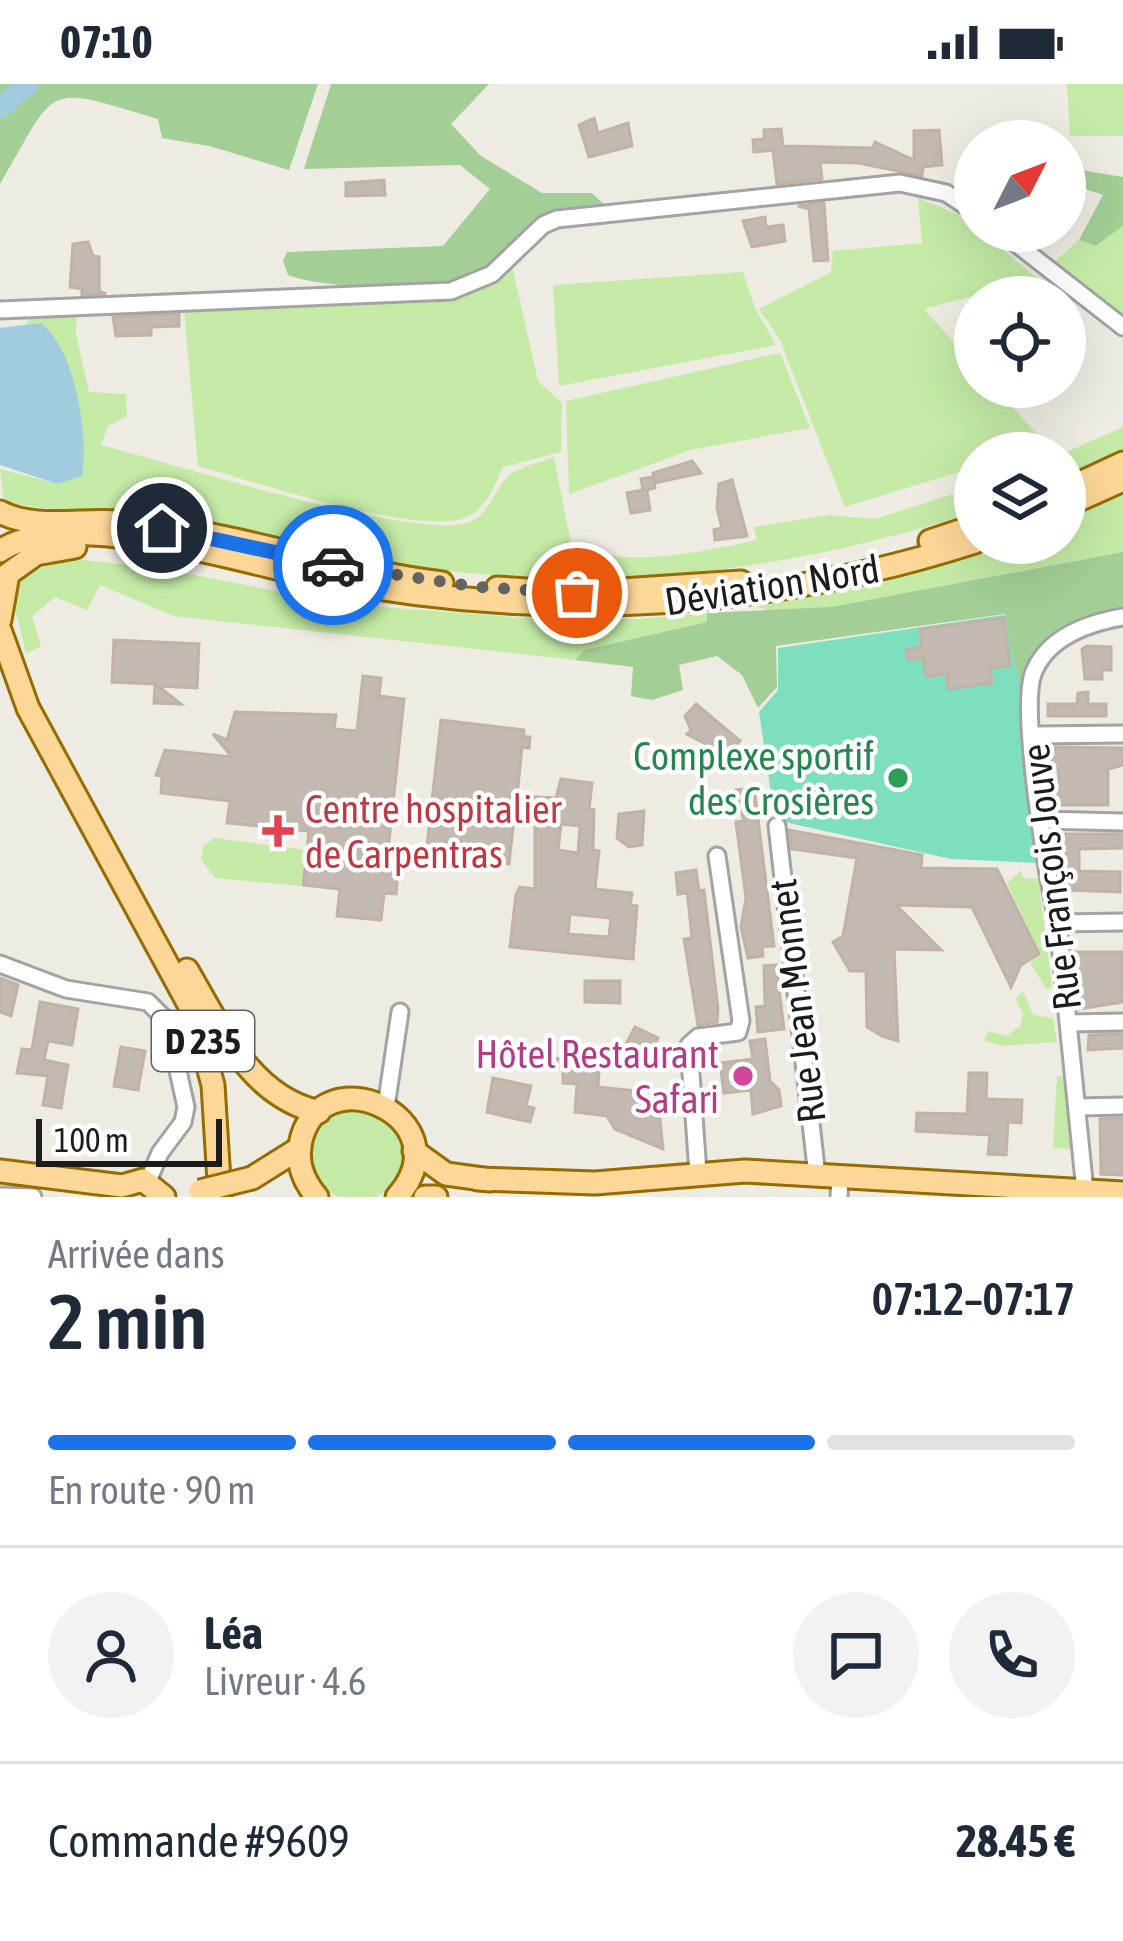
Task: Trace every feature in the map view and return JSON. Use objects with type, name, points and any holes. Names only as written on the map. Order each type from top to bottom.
[{"type":"main road","points":[[1086,480],[1123,463]]},
{"type":"main road","points":[[1086,497],[1123,480]]},
{"type":"main road","name":"Déviation Nord","points":[[0,512],[25,520],[121,522],[204,535],[374,575],[577,593],[686,587],[802,572],[954,532]]},
{"type":"main road","points":[[0,620],[2,584],[20,562],[67,548],[104,546],[115,537]]},
{"type":"main road","name":"Déviation Nord","points":[[8,546],[115,537],[406,594],[547,607],[693,602],[790,589],[954,547]]},
{"type":"main road","points":[[0,630],[19,688]]},
{"type":"main road","points":[[0,657],[19,688]]},
{"type":"main road","name":"D 235","points":[[19,688],[193,1012],[209,1064],[201,1194]]},
{"type":"main road","points":[[148,924],[172,946],[259,1080],[281,1101],[319,1112]]},
{"type":"main road","points":[[0,1172],[118,1191],[201,1194],[255,1178],[300,1148],[319,1112],[349,1099],[386,1107],[406,1126],[414,1151],[409,1181],[397,1197]]},
{"type":"main road","points":[[255,1178],[311,1190],[300,1148]]},
{"type":"main road","points":[[414,1151],[446,1174],[595,1197],[657,1189],[698,1173]]},
{"type":"main road","points":[[478,1179],[595,1183],[698,1173],[832,1184],[1123,1193]]},
{"type":"main road","points":[[60,1184],[98,1197]]},
{"type":"main road","points":[[425,1197],[436,1197]]},
{"type":"street","points":[[0,310],[451,290],[492,274],[543,225],[557,219],[900,183],[954,199]]},
{"type":"street","points":[[1027,252],[1123,327]]},
{"type":"street","name":"Rue François Jouve","points":[[1085,1191],[1030,687],[1042,658],[1075,631],[1123,617]]},
{"type":"street","points":[[1034,735],[1123,734]]},
{"type":"street","points":[[1041,820],[1123,822]]},
{"type":"street","name":"Rue Jean Monnet","points":[[777,826],[832,1184]]},
{"type":"street","points":[[698,1173],[689,1045],[698,1037],[738,1032],[741,1022],[717,856]]},
{"type":"street","points":[[1058,923],[1123,922]]},
{"type":"street","points":[[0,964],[66,989],[148,1002],[167,1021],[186,1107],[183,1122],[160,1153],[157,1189]]},
{"type":"street","points":[[386,1107],[400,1012]]},
{"type":"street","points":[[1069,1023],[1123,1022]]},
{"type":"street","points":[[1078,1107],[1123,1106]]},
{"type":"street","points":[[0,1196],[33,1197]]},
{"type":"green space","points":[[0,84],[318,84],[289,170],[209,146],[162,138],[158,119],[72,98],[45,110],[0,184]]},
{"type":"green space","points":[[331,84],[489,84],[451,124],[481,156],[542,193],[592,193],[608,208],[543,215],[486,271],[465,283],[376,288],[288,275],[283,261],[287,252],[443,246],[490,189],[460,165],[304,169]]},
{"type":"green space","points":[[1067,84],[1123,84],[1123,136],[1086,136],[1086,120],[1069,120]]},
{"type":"green space","points":[[1086,171],[1123,177],[1123,226],[1096,246],[1086,242],[1086,227],[1103,195],[1086,189]]},
{"type":"green space","points":[[918,198],[954,213],[954,252],[1006,252],[1034,276],[954,276],[954,301],[924,309],[954,343],[954,408],[1013,408],[1035,432],[954,432],[954,473],[845,507],[780,340],[759,309],[831,272],[833,251],[922,243]]},
{"type":"green space","points":[[1123,226],[1123,322],[1086,291],[1086,276],[1068,276],[1053,263],[1065,252],[1086,252],[1086,242],[1097,246]]},
{"type":"green space","points":[[512,266],[538,381],[562,403],[561,452],[503,467],[488,497],[472,515],[441,522],[410,520],[293,494],[198,466],[184,309],[453,296],[479,288]]},
{"type":"green space","points":[[743,272],[755,308],[776,345],[559,386],[553,285]]},
{"type":"green space","points":[[77,310],[76,334],[89,392],[126,394],[127,416],[108,426],[101,445],[349,511],[443,525],[470,522],[511,474],[554,457],[571,543],[612,556],[713,549],[757,540],[754,527],[829,515],[875,519],[954,494],[954,518],[761,564],[690,573],[548,578],[399,565],[170,517],[4,501],[0,469],[57,484],[41,323],[26,325],[32,311]]},
{"type":"green space","points":[[780,353],[810,428],[691,450],[569,494],[566,401]]},
{"type":"green space","points":[[1123,427],[1123,449],[1086,467],[1086,443]]},
{"type":"green space","points":[[1123,492],[1123,552],[1086,559],[1086,509]]},
{"type":"green space","points":[[1123,552],[1123,610],[1060,634],[1038,655],[1024,687],[1015,690],[1005,614],[776,646],[777,687],[758,708],[742,675],[717,656],[679,665],[683,690],[652,700],[631,696],[633,667],[575,660],[584,650],[707,622],[707,613],[831,607],[1059,564],[1086,564],[1086,559]]},
{"type":"green space","points":[[74,559],[164,569],[342,604],[525,618],[637,619],[707,613],[707,622],[584,650],[575,660],[174,616],[100,585],[87,610],[55,597],[32,616],[41,647],[26,653],[12,596],[27,572]]},
{"type":"green space","points":[[954,559],[954,564],[1059,564],[831,607],[782,613],[756,607],[885,582]]},
{"type":"green space","name":"Complexe sportif des Crosières","points":[[1004,615],[1022,694],[1038,863],[951,859],[775,820],[759,712],[778,690],[778,648]]},
{"type":"green space","points":[[214,838],[305,850],[301,886],[215,878],[201,859],[204,845]]},
{"type":"green space","points":[[1021,871],[1024,879],[1038,878],[1052,987],[1047,990],[1030,963],[1041,955],[1007,883]]},
{"type":"green space","points":[[1023,991],[1033,1015],[1053,1018],[1057,1042],[1002,1046],[984,1041],[988,1031],[1007,1036],[1020,1026],[1023,1014],[1016,999]]},
{"type":"green space","points":[[1057,1076],[1064,1077],[1072,1149],[1053,1148]]},
{"type":"green space","points":[[339,1112],[375,1112],[400,1137],[400,1173],[376,1197],[338,1197],[314,1173],[314,1137]]},
{"type":"water","points":[[41,323],[63,352],[81,416],[82,476],[57,484],[0,465],[0,328]]},
{"type":"building","points":[[594,118],[598,133],[628,123],[632,146],[589,157],[579,125]]},
{"type":"building","points":[[781,129],[783,146],[873,148],[875,142],[914,160],[914,131],[939,130],[942,165],[923,167],[922,176],[859,163],[820,162],[822,179],[777,184],[773,150],[754,152],[753,140],[764,139],[764,130]]},
{"type":"building","points":[[384,180],[385,195],[346,196],[346,183]]},
{"type":"building","points":[[824,203],[828,260],[814,261],[809,209],[798,206]]},
{"type":"building","points":[[765,217],[766,227],[783,225],[785,241],[752,247],[743,221]]},
{"type":"building","points":[[88,242],[93,256],[99,257],[99,291],[106,294],[82,295],[82,289],[70,287],[73,244]]},
{"type":"building","points":[[179,314],[179,326],[151,327],[151,335],[116,336],[113,317]]},
{"type":"building","points":[[692,461],[701,473],[655,483],[653,473]]},
{"type":"building","points":[[653,477],[655,488],[647,490],[650,510],[631,513],[627,493],[643,490],[641,479]]},
{"type":"building","points":[[732,480],[747,536],[715,540],[714,530],[722,528],[717,508],[719,484]]},
{"type":"building","points":[[1004,618],[1010,666],[990,668],[992,683],[948,689],[947,674],[926,676],[923,657],[908,660],[906,650],[922,647],[920,629]]},
{"type":"building","points":[[114,640],[199,644],[197,688],[158,686],[181,704],[154,703],[155,684],[112,682]]},
{"type":"building","points":[[1111,647],[1111,670],[1102,670],[1102,679],[1085,679],[1082,649]]},
{"type":"building","points":[[363,676],[381,678],[379,696],[404,699],[387,860],[399,861],[396,894],[384,893],[381,920],[337,916],[340,889],[303,885],[309,831],[227,823],[230,801],[161,793],[162,776],[156,775],[165,750],[232,757],[213,734],[227,740],[235,712],[336,715],[334,729],[357,731]]},
{"type":"building","points":[[1088,692],[1088,704],[1106,704],[1106,716],[1048,716],[1048,704],[1077,704],[1078,693]]},
{"type":"building","points":[[696,704],[740,741],[727,755],[687,734],[691,730],[685,716]]},
{"type":"building","points":[[441,720],[524,730],[524,737],[530,737],[529,748],[522,747],[517,796],[556,798],[561,779],[592,783],[593,850],[599,851],[595,889],[632,893],[630,905],[637,906],[633,959],[510,947],[516,894],[520,887],[535,889],[535,820],[514,817],[509,864],[426,855]],"holes":[[[561,824],[580,826],[578,853],[558,850]],[[570,914],[611,918],[609,937],[568,934]]]},
{"type":"building","points":[[1055,747],[1123,748],[1123,765],[1108,769],[1108,805],[1057,805],[1059,770],[1049,770]]},
{"type":"building","points":[[754,788],[774,946],[762,947],[763,956],[748,958],[741,927],[746,898],[736,822],[744,821],[736,790]]},
{"type":"building","points":[[644,811],[642,845],[629,847],[617,838],[619,814]]},
{"type":"building","points":[[789,830],[922,855],[921,868],[997,869],[1039,954],[1021,965],[1011,987],[972,907],[896,905],[941,950],[894,949],[898,1041],[882,1036],[867,1027],[866,971],[850,971],[833,942],[843,936],[857,858],[792,849]]},
{"type":"building","points":[[1059,834],[1123,834],[1123,848],[1079,849],[1079,871],[1120,872],[1120,892],[1066,890]]},
{"type":"building","points":[[696,870],[699,891],[704,890],[718,1009],[717,1022],[698,1025],[684,939],[692,938],[688,899],[687,893],[678,894],[676,873]]},
{"type":"building","points":[[1073,952],[1122,952],[1123,1002],[1079,1009]]},
{"type":"building","points":[[776,965],[784,1029],[758,1032],[756,1007],[765,1006],[764,966]]},
{"type":"building","points":[[0,978],[18,985],[11,1016],[0,1012]]},
{"type":"building","points":[[585,981],[620,981],[620,1003],[585,1002]]},
{"type":"building","points":[[40,1002],[78,1009],[72,1045],[48,1041],[44,1060],[68,1065],[61,1108],[43,1105],[48,1076],[17,1073],[22,1049],[32,1050]]},
{"type":"building","points":[[635,1027],[658,1038],[650,1053],[626,1044]]},
{"type":"building","points":[[1123,1034],[1123,1048],[1088,1050],[1089,1035]]},
{"type":"building","name":"Hôtel Restaurant Safari","points":[[765,1039],[770,1081],[779,1090],[781,1106],[753,1114],[751,1090],[724,1093],[720,1063],[753,1059],[750,1041]]},
{"type":"building","points":[[121,1047],[145,1051],[138,1090],[114,1086]]},
{"type":"building","points":[[539,1058],[575,1059],[575,1068],[599,1070],[598,1087],[657,1093],[663,1149],[615,1129],[607,1116],[575,1112],[577,1084],[563,1083],[563,1068],[538,1067]]},
{"type":"building","points":[[969,1073],[987,1073],[986,1099],[1022,1100],[1021,1123],[1008,1122],[1006,1155],[988,1154],[990,1135],[916,1131],[917,1113],[967,1114]]},
{"type":"building","points":[[493,1078],[531,1086],[526,1106],[534,1108],[530,1122],[487,1112]]},
{"type":"building","points":[[1123,1118],[1123,1175],[1101,1174],[1100,1119]]},
{"type":"waterway","points":[[0,108],[29,84]]},
{"type":"way so far","points":[[333,565],[374,575],[477,587],[577,593]]},
{"type":"place","name":"Complexe sportif des Crosières","points":[[898,778]]},
{"type":"place","name":"Centre hospitalier de Carpentras","points":[[278,831]]},
{"type":"place","name":"Hôtel Restaurant Safari","points":[[743,1076]]},
{"type":"route","points":[[162,528],[333,565]]}]
